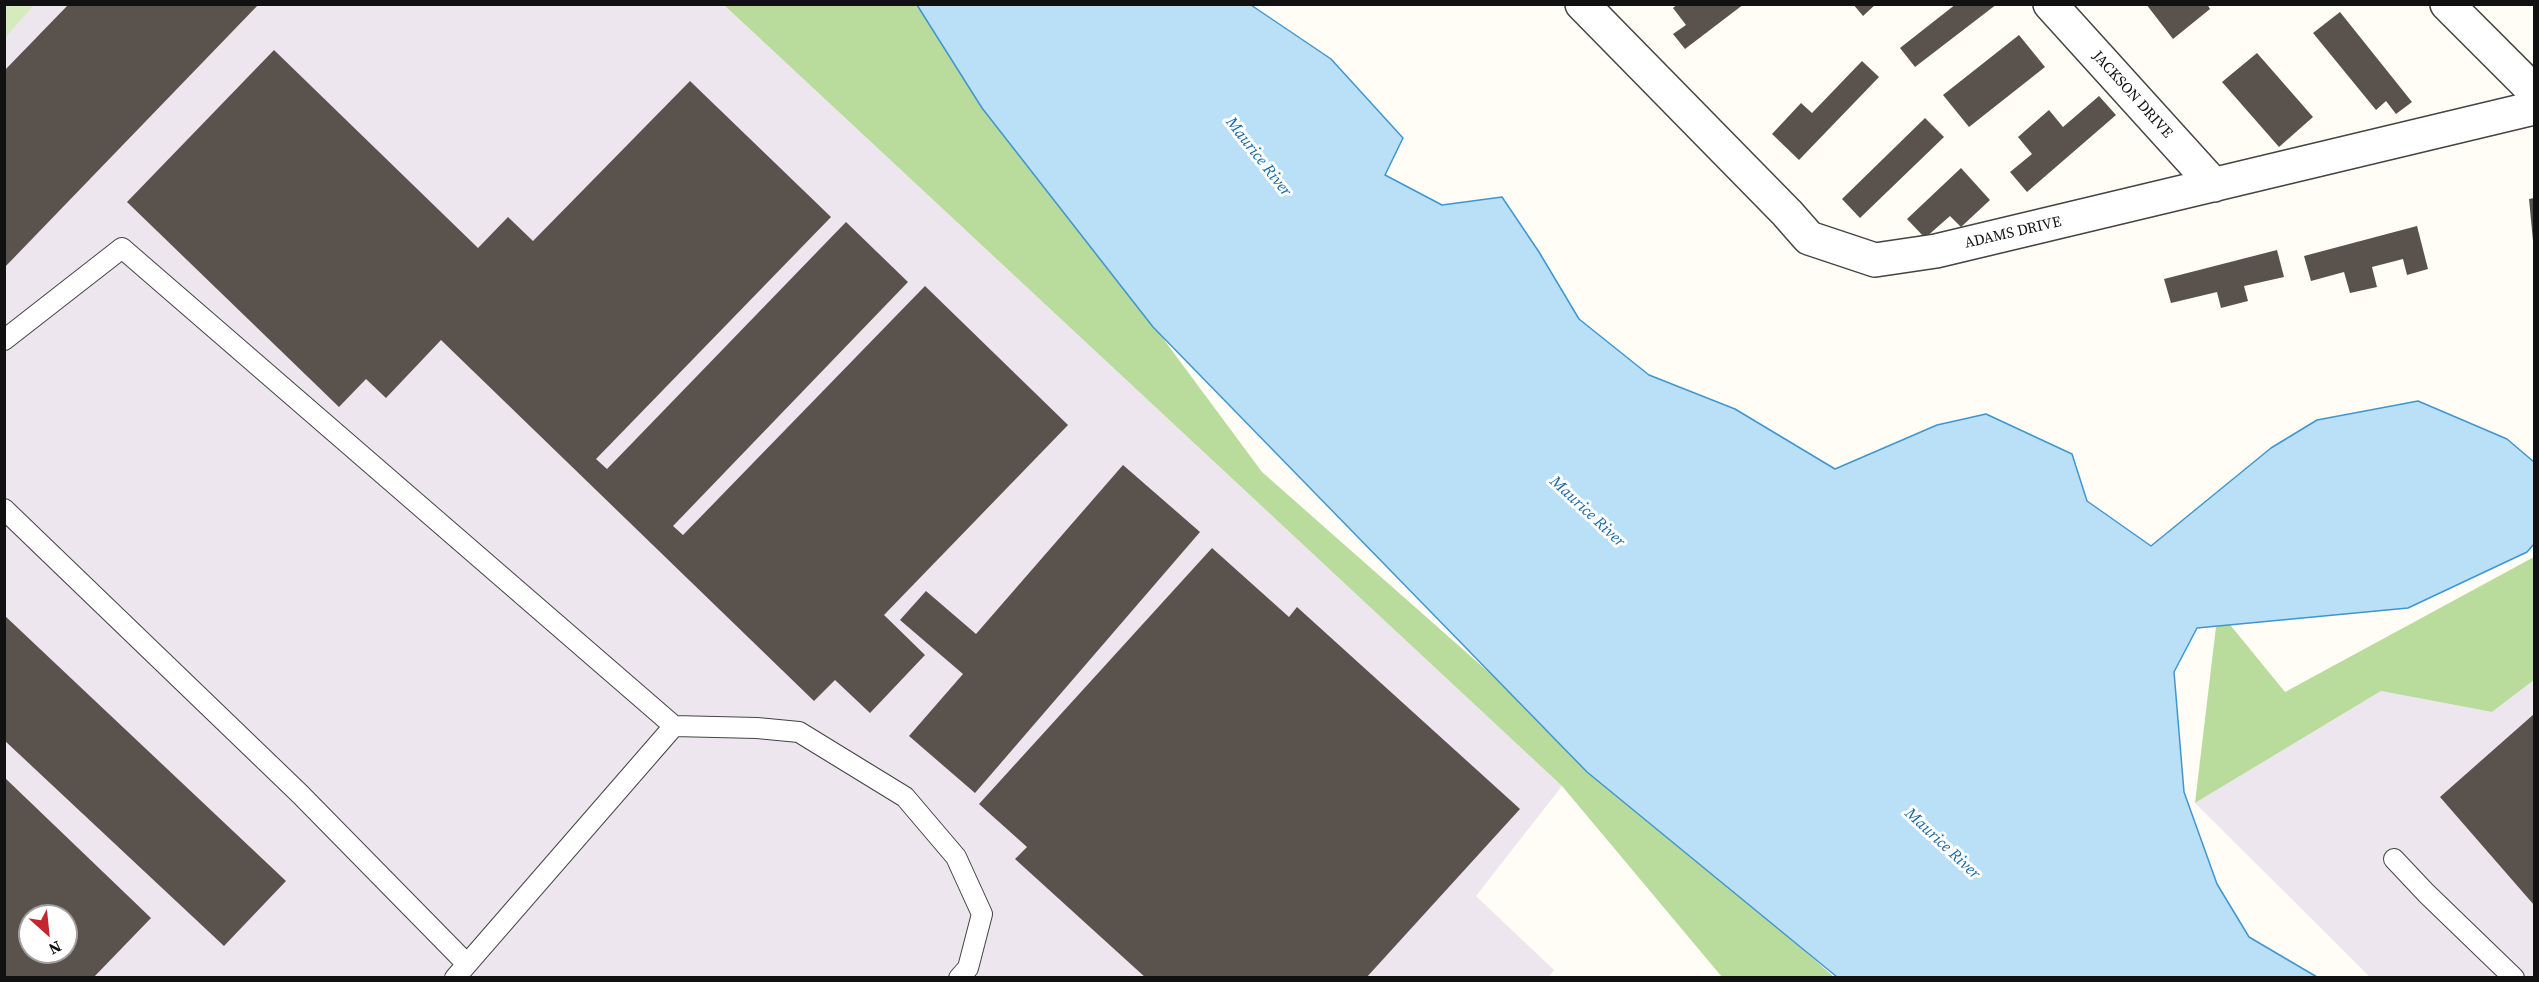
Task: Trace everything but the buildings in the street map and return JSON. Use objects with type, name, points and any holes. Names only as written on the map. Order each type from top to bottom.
[{"type":"street","name":"ADAMS DRIVE","points":[[1582,4],[1809,238],[1875,260],[1936,251],[2535,108]]},
{"type":"street","name":"JACKSON DRIVE","points":[[2050,4],[2214,185]]},
{"type":"street","points":[[2447,4],[2535,92]]},
{"type":"lane","points":[[4,340],[122,248],[674,726],[757,728],[799,732],[905,797],[956,857],[982,914],[968,968],[959,978]]},
{"type":"lane","points":[[4,509],[300,794],[461,970],[674,726]]},
{"type":"lane","points":[[2394,859],[2426,894],[2514,978]]},
{"type":"shaded area","points":[[34,4],[724,5],[1562,786],[1476,896],[1554,970],[1548,978],[5,977],[4,38]]},
{"type":"shaded area","points":[[2534,680],[2534,977],[2370,977],[2195,803],[2381,691],[2492,712]]},
{"type":"green space","points":[[4,5],[34,5],[5,38]]},
{"type":"green space","points":[[724,5],[916,5],[1262,472],[1834,977],[1722,977],[1562,786]]},
{"type":"green space","points":[[2534,557],[2534,680],[2492,712],[2381,691],[2195,803],[2218,610],[2285,692]]},
{"type":"water","name":"Maurice River","points":[[917,5],[1251,5],[1331,59],[1403,138],[1385,175],[1442,205],[1502,197],[1539,252],[1579,319],[1649,375],[1735,409],[1835,469],[1937,425],[1986,414],[2072,454],[2087,501],[2151,546],[2271,448],[2317,420],[2418,401],[2507,439],[2534,462],[2534,544],[2527,552],[2408,608],[2197,628],[2174,672],[2184,792],[2217,884],[2249,937],[2317,977],[1837,977],[1587,772],[1153,327],[982,108]]}]
